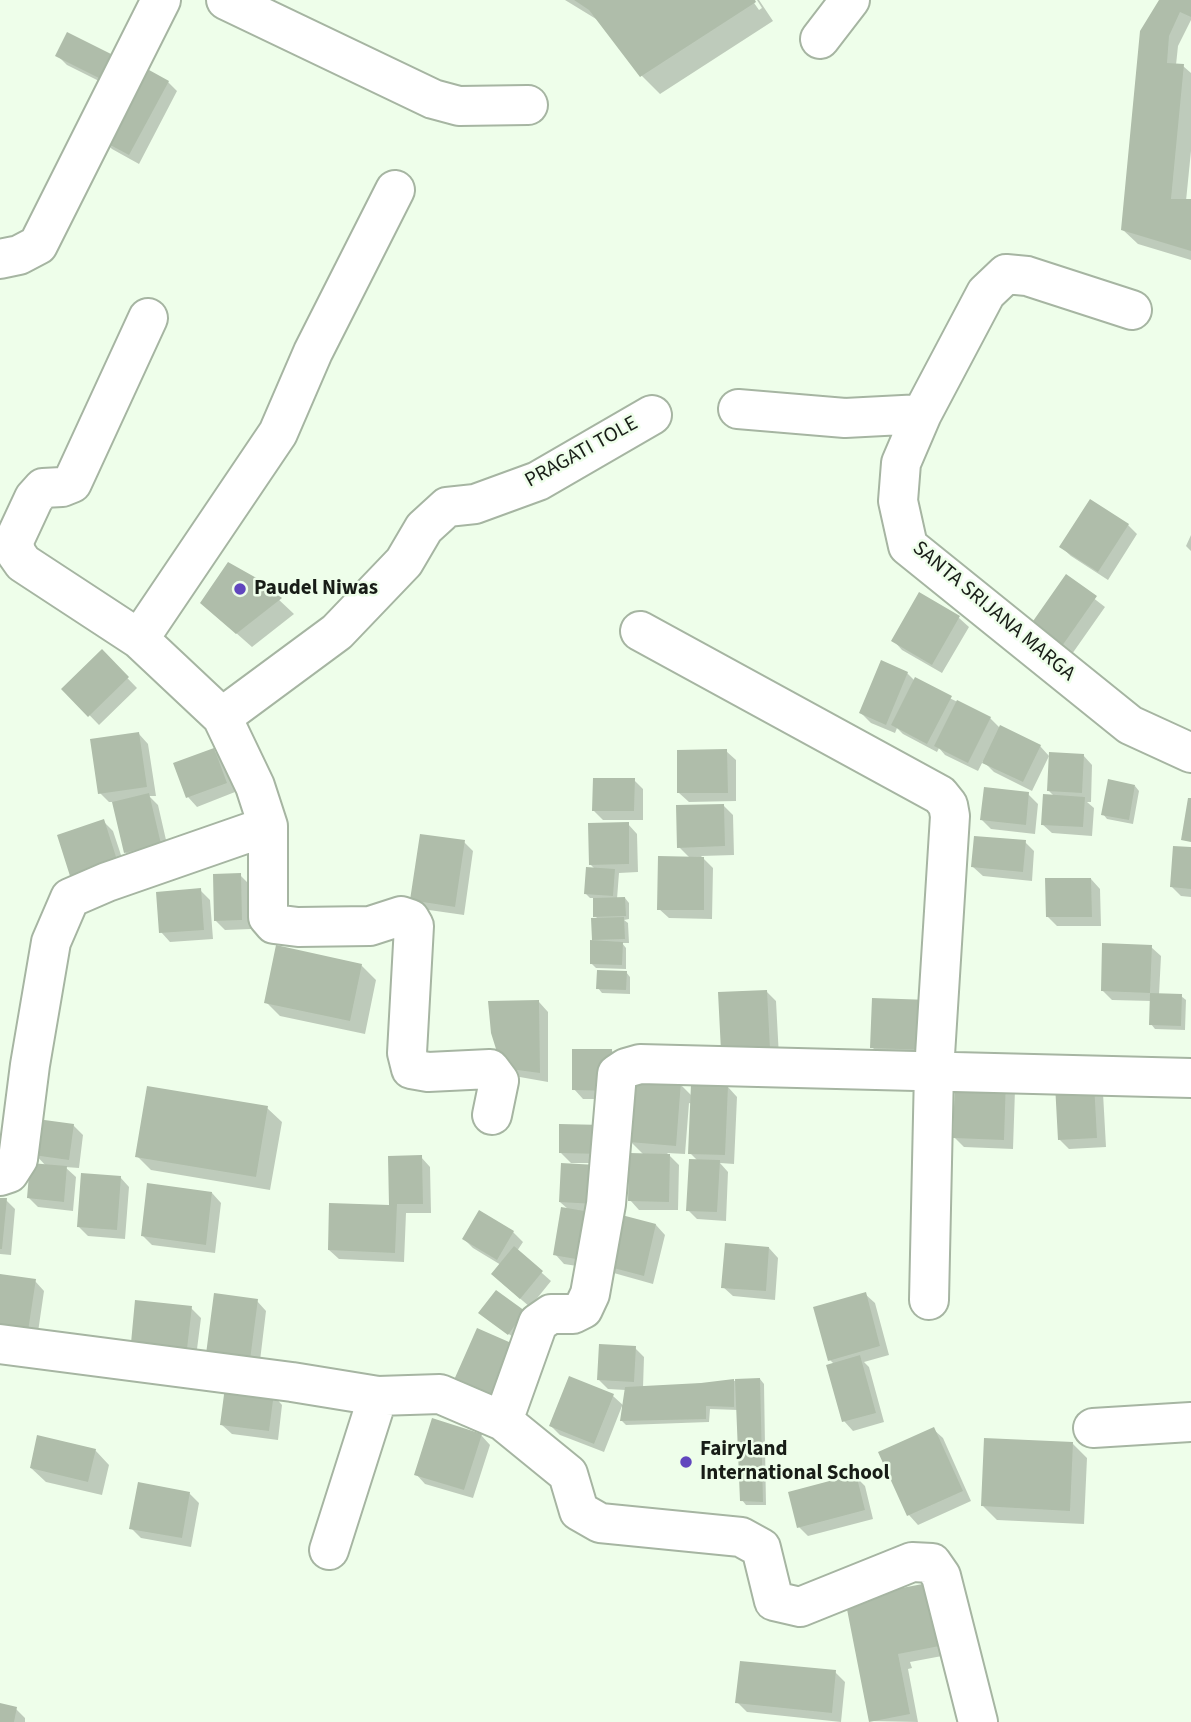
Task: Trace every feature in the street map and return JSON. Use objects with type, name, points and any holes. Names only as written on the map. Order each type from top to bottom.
[{"type":"street","points":[[0,259],[19,255],[38,245],[161,0]]},
{"type":"street","points":[[226,0],[433,99],[459,106],[528,105]]},
{"type":"street","points":[[820,39],[850,0]]},
{"type":"street","points":[[139,639],[278,433],[313,352],[396,190]]},
{"type":"street","name":"SANTA SRIJANA MARGA","points":[[1132,310],[1027,276],[1006,274],[986,293],[922,414],[901,463],[898,501],[908,546],[1130,725],[1191,753]]},
{"type":"street","points":[[148,318],[72,483],[62,487],[43,488],[34,498],[14,541],[16,553],[23,563],[139,639],[222,717],[255,786],[268,826],[268,917],[274,924],[298,927],[370,926],[401,916],[410,919],[414,926],[407,1054],[411,1069],[428,1072],[490,1069],[499,1081],[492,1115]]},
{"type":"street","points":[[738,409],[845,418],[922,414]]},
{"type":"street","name":"PRAGATI TOLE","points":[[222,717],[337,632],[404,562],[424,528],[447,507],[475,504],[538,481],[652,415]]},
{"type":"street","points":[[640,631],[940,795],[948,805],[950,816],[934,1071],[929,1300]]},
{"type":"street","points":[[0,1176],[9,1173],[18,1159],[30,1065],[51,942],[70,898],[268,826]]},
{"type":"street","points":[[503,1420],[538,1323],[551,1314],[573,1314],[583,1309],[590,1294],[606,1204],[617,1074],[626,1068],[640,1064],[1191,1078]]},
{"type":"street","points":[[0,1344],[292,1382],[378,1396],[440,1394],[503,1420],[568,1474],[579,1511],[600,1523],[741,1537],[761,1548],[774,1601],[800,1607],[912,1562],[932,1563],[941,1576],[978,1722]]},
{"type":"street","points":[[329,1550],[378,1396]]},
{"type":"street","points":[[1093,1428],[1191,1422]]},
{"type":"building","points":[[574,0],[756,2],[640,77],[589,10]]},
{"type":"building","points":[[1159,0],[1191,0],[1191,17],[1180,12],[1169,36],[1167,63],[1184,64],[1171,199],[1191,199],[1191,251],[1121,230],[1140,31]]},
{"type":"building","points":[[67,32],[115,56],[103,80],[55,56]]},
{"type":"building","points":[[140,65],[169,81],[129,155],[101,140]]},
{"type":"building","points":[[1090,499],[1129,524],[1098,572],[1059,547]]},
{"type":"building","name":"Paudel Niwas","points":[[228,562],[260,580],[282,598],[236,634],[200,603]]},
{"type":"building","points":[[1066,574],[1097,596],[1062,646],[1031,624]]},
{"type":"building","points":[[919,592],[960,616],[932,665],[891,641]]},
{"type":"building","points":[[102,649],[129,677],[88,717],[61,689]]},
{"type":"building","points":[[881,660],[908,672],[886,725],[859,713]]},
{"type":"building","points":[[915,677],[952,696],[927,744],[891,725]]},
{"type":"building","points":[[957,700],[991,717],[968,763],[934,746]]},
{"type":"building","points":[[1000,725],[1041,745],[1023,782],[982,763]]},
{"type":"building","points":[[139,732],[147,787],[98,794],[90,739]]},
{"type":"building","points":[[214,748],[227,783],[186,798],[173,763]]},
{"type":"building","points":[[727,749],[728,793],[677,793],[677,750]]},
{"type":"building","points":[[1049,752],[1084,754],[1082,793],[1047,791]]},
{"type":"building","points":[[593,778],[635,778],[634,811],[592,811]]},
{"type":"building","points":[[1108,779],[1135,785],[1129,820],[1101,815]]},
{"type":"building","points":[[984,787],[1029,792],[1026,825],[980,820]]},
{"type":"building","points":[[149,793],[161,844],[124,853],[112,802]]},
{"type":"building","points":[[1043,794],[1085,797],[1083,827],[1041,825]]},
{"type":"building","points":[[1188,798],[1191,798],[1191,842],[1181,840]]},
{"type":"building","points":[[724,804],[725,846],[677,848],[676,805]]},
{"type":"building","points":[[104,819],[117,860],[70,876],[57,835]]},
{"type":"building","points":[[629,822],[629,864],[589,865],[588,823]]},
{"type":"building","points":[[420,834],[465,840],[455,907],[410,900]]},
{"type":"building","points":[[974,836],[1026,840],[1023,872],[971,867]]},
{"type":"building","points":[[1173,846],[1191,847],[1191,889],[1170,887]]},
{"type":"building","points":[[658,856],[704,857],[704,910],[657,910]]},
{"type":"building","points":[[586,867],[615,869],[613,896],[584,894]]},
{"type":"building","points":[[241,873],[242,920],[214,921],[213,874]]},
{"type":"building","points":[[1045,878],[1091,878],[1092,917],[1046,917]]},
{"type":"building","points":[[201,888],[204,930],[159,933],[156,892]]},
{"type":"building","points":[[625,897],[626,916],[593,917],[593,898]]},
{"type":"building","points":[[624,917],[625,939],[592,940],[591,918]]},
{"type":"building","points":[[590,940],[623,942],[622,965],[590,964]]},
{"type":"building","points":[[1102,943],[1152,945],[1150,993],[1101,991]]},
{"type":"building","points":[[276,945],[362,964],[350,1021],[264,1003]]},
{"type":"building","points":[[597,970],[627,971],[626,990],[596,989]]},
{"type":"building","points":[[767,990],[770,1049],[721,1051],[718,992]]},
{"type":"building","points":[[1150,993],[1182,994],[1181,1026],[1149,1025]]},
{"type":"building","points":[[872,998],[930,1000],[928,1050],[870,1048]]},
{"type":"building","points":[[539,1000],[540,1073],[502,1068],[491,1033],[488,1001]]},
{"type":"building","points":[[572,1049],[612,1049],[612,1091],[572,1090]]},
{"type":"building","points":[[955,1077],[1006,1079],[1004,1140],[953,1138]]},
{"type":"building","points":[[633,1079],[681,1082],[676,1146],[629,1142]]},
{"type":"building","points":[[1094,1082],[1097,1138],[1058,1140],[1055,1084]]},
{"type":"building","points":[[691,1084],[728,1086],[725,1155],[688,1154]]},
{"type":"building","points":[[147,1086],[268,1106],[256,1177],[135,1157]]},
{"type":"building","points":[[37,1119],[74,1124],[69,1160],[33,1155]]},
{"type":"building","points":[[559,1124],[604,1125],[603,1154],[559,1153]]},
{"type":"building","points":[[629,1153],[670,1154],[669,1202],[628,1201]]},
{"type":"building","points":[[422,1155],[423,1204],[397,1204],[395,1253],[328,1250],[329,1203],[389,1205],[388,1156]]},
{"type":"building","points":[[689,1159],[720,1160],[717,1212],[686,1211]]},
{"type":"building","points":[[30,1163],[67,1166],[64,1202],[27,1198]]},
{"type":"building","points":[[561,1163],[597,1165],[595,1204],[559,1202]]},
{"type":"building","points":[[81,1173],[121,1176],[117,1230],[77,1227]]},
{"type":"building","points":[[147,1183],[212,1192],[206,1245],[141,1236]]},
{"type":"building","points":[[0,1198],[7,1198],[2,1249],[0,1249]]},
{"type":"building","points":[[561,1207],[602,1214],[593,1262],[553,1255]]},
{"type":"building","points":[[479,1210],[514,1231],[497,1260],[462,1239]]},
{"type":"building","points":[[614,1213],[656,1224],[644,1276],[602,1265]]},
{"type":"building","points":[[725,1243],[769,1247],[766,1291],[721,1288]]},
{"type":"building","points":[[514,1246],[543,1271],[520,1299],[491,1274]]},
{"type":"building","points":[[0,1274],[36,1279],[28,1331],[0,1326]]},
{"type":"building","points":[[496,1290],[525,1311],[508,1335],[478,1313]]},
{"type":"building","points":[[866,1292],[880,1346],[828,1361],[813,1307]]},
{"type":"building","points":[[214,1293],[258,1299],[250,1360],[206,1354]]},
{"type":"building","points":[[135,1300],[192,1306],[187,1349],[131,1343]]},
{"type":"building","points":[[477,1328],[525,1349],[502,1401],[454,1380]]},
{"type":"building","points":[[599,1344],[636,1346],[634,1382],[597,1380]]},
{"type":"building","points":[[860,1355],[876,1413],[842,1422],[826,1365]]},
{"type":"building","points":[[569,1376],[614,1394],[594,1444],[549,1426]]},
{"type":"building","points":[[760,1378],[763,1502],[740,1501],[735,1379]]},
{"type":"building","points":[[734,1379],[734,1407],[706,1406],[706,1419],[620,1421],[625,1387]]},
{"type":"building","points":[[225,1387],[274,1393],[269,1431],[220,1425]]},
{"type":"building","points":[[432,1418],[482,1434],[464,1490],[414,1475]]},
{"type":"building","points":[[934,1427],[963,1491],[907,1516],[878,1452]]},
{"type":"building","points":[[37,1435],[96,1449],[88,1482],[30,1468]]},
{"type":"building","points":[[984,1438],[1073,1442],[1070,1511],[981,1506]]},
{"type":"building","points":[[856,1474],[865,1510],[797,1528],[788,1492]]},
{"type":"building","points":[[138,1482],[190,1492],[182,1538],[129,1529]]},
{"type":"building","points":[[938,1581],[950,1644],[898,1654],[910,1714],[869,1722],[845,1599]]},
{"type":"building","points":[[740,1661],[836,1670],[832,1713],[735,1703]]},
{"type":"building","points":[[0,1703],[17,1707],[14,1722],[0,1722]]},
{"type":"place","name":"Paudel Niwas","points":[[240,589]]},
{"type":"place","name":"Fairyland International School","points":[[686,1462]]}]
